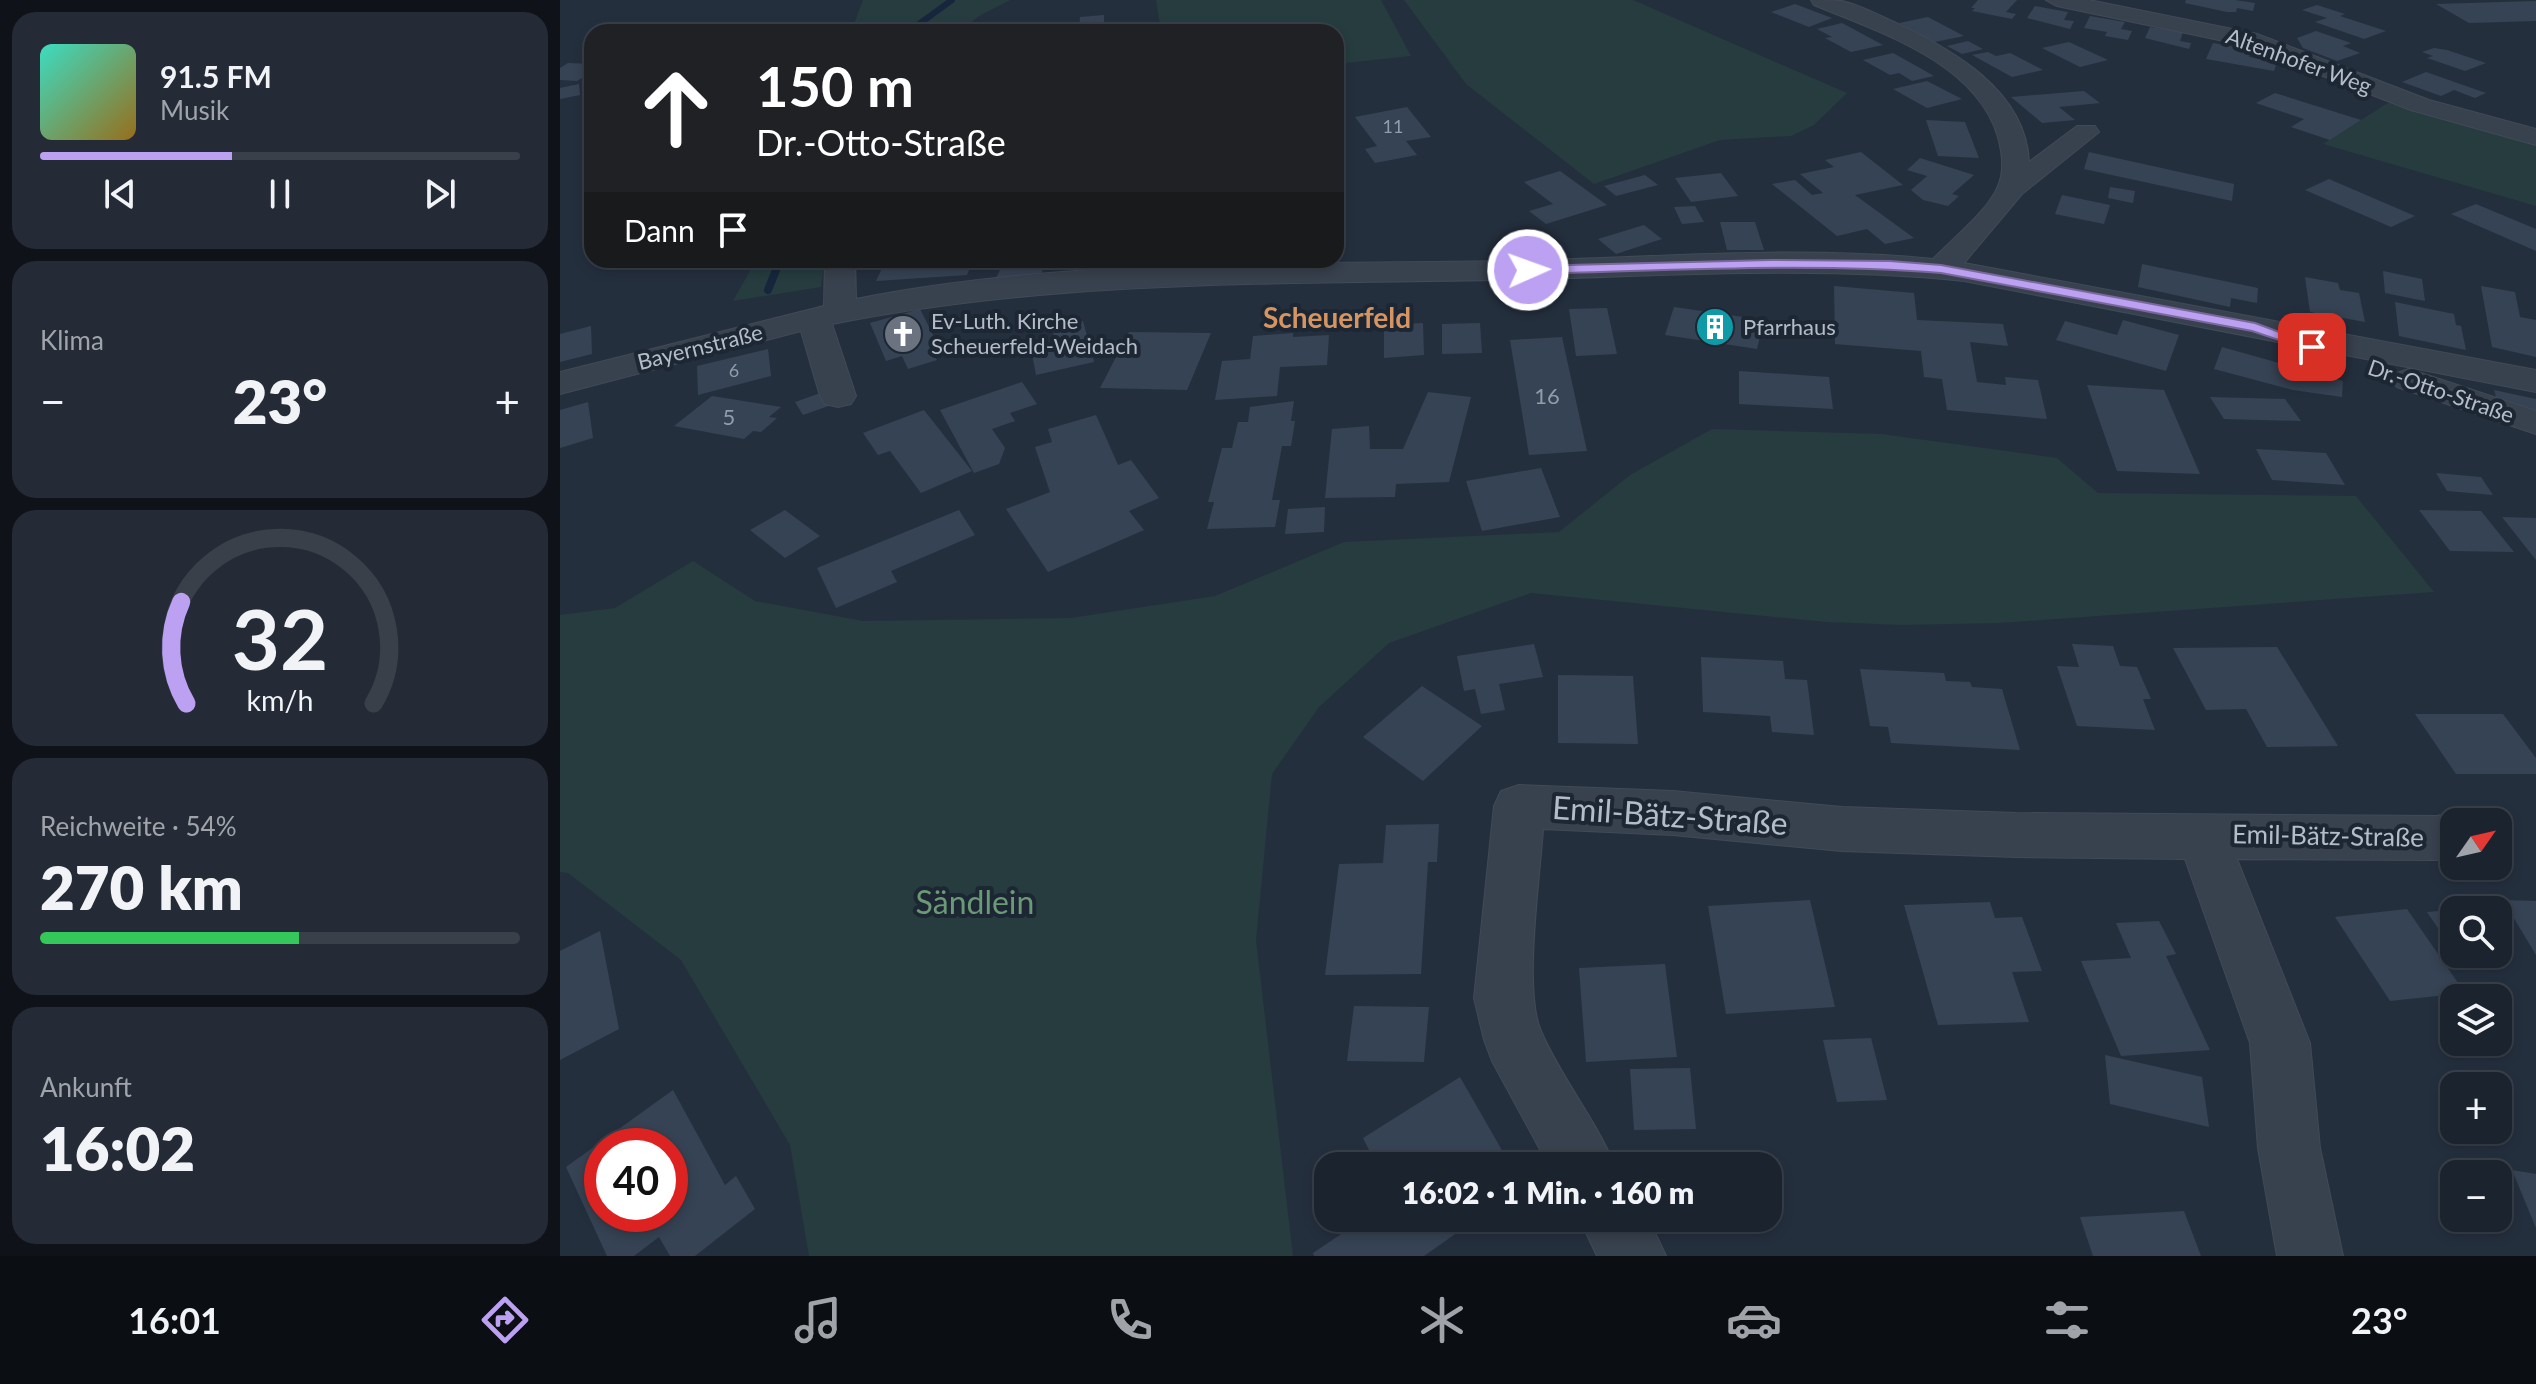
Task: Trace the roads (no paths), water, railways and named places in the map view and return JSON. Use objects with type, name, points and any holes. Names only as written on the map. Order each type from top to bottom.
[{"type":"street","points":[[1822,0],[1939,56],[1988,91],[2001,107],[2012,134],[2016,163],[2012,188]]},
{"type":"street","name":"Altenhofer Weg","points":[[2057,0],[2249,39],[2420,105],[2536,137]]},
{"type":"street","points":[[1941,269],[2012,188],[2086,132]]},
{"type":"street","name":"Bayernstraße","points":[[560,383],[827,316],[996,287],[1152,278],[1771,264],[1890,265],[1941,269],[2255,327]]},
{"type":"street","points":[[838,268],[827,316],[838,396]]},
{"type":"street","points":[[2255,327],[2536,381]]},
{"type":"street","name":"Dr.-Otto-Straße","points":[[2255,327],[2536,423]]},
{"type":"street","name":"Emil-Bätz-Straße","points":[[1575,1152],[1513,1040],[1503,998],[1519,806],[1673,813],[1842,829],[2016,835],[2440,837]]},
{"type":"street","name":"Emil-Bätz-Straße","points":[[2202,835],[2280,1043],[2289,1148],[2310,1256]]},
{"type":"street","points":[[1620,1232],[1633,1256]]},
{"type":"waterway","points":[[919,24],[952,0]]},
{"type":"waterway","points":[[768,290],[777,268]]},
{"type":"place","name":"Pfarrhaus","points":[[1715,327]]},
{"type":"place","name":"Ev-Luth. Kirche Scheuerfeld-Weidach","points":[[903,334]]},
{"type":"district","name":"Scheuerfeld","points":[[1337,318]]},
{"type":"park label","name":"Sändlein","points":[[975,903]]}]
